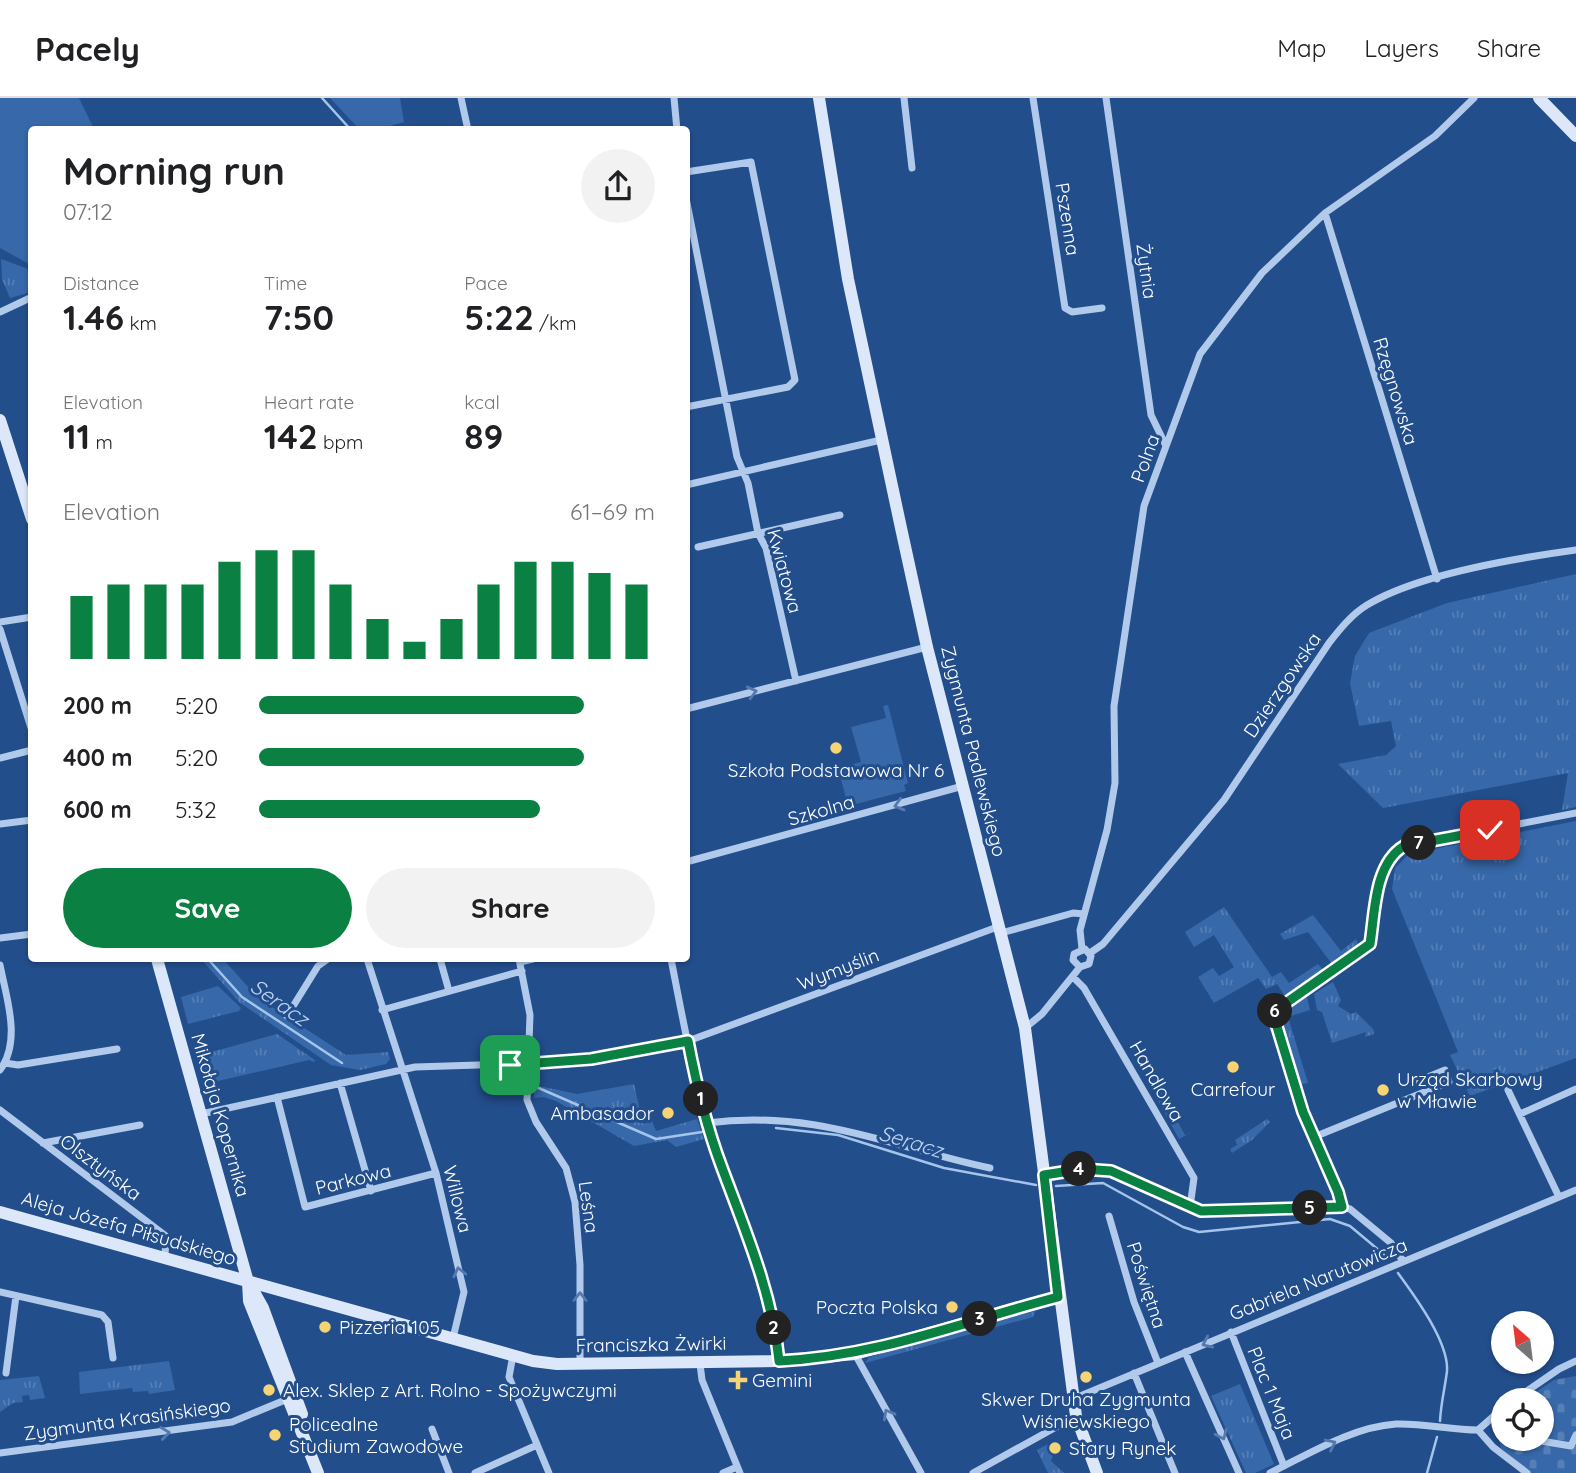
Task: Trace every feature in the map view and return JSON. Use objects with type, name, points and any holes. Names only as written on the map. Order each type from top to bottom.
[{"type":"street","points":[[461,98],[467,126]]},
{"type":"street","points":[[674,98],[677,126]]},
{"type":"street","name":"Zygmunta Padlewskiego","points":[[819,98],[848,279],[881,440],[927,647],[1025,1028],[1058,1297],[1077,1422]]},
{"type":"street","points":[[904,98],[912,168]]},
{"type":"street","name":"Pszenna","points":[[1033,98],[1065,307],[1072,312],[1102,308]]},
{"type":"street","name":"Żytnia","points":[[1106,98],[1151,415],[1166,446]]},
{"type":"street","name":"Polna","points":[[1082,948],[1080,930],[1107,830],[1115,783],[1114,706],[1144,506],[1200,354],[1262,273],[1325,213],[1425,144],[1474,98]]},
{"type":"street","points":[[1539,98],[1576,136]]},
{"type":"street","points":[[690,171],[751,162],[795,380],[788,387],[690,406]]},
{"type":"street","name":"Rzęgnowska","points":[[1325,213],[1437,579]]},
{"type":"street","name":"Kwiatowa","points":[[690,219],[740,470],[748,483],[758,533],[766,548],[796,681]]},
{"type":"street","points":[[0,312],[28,299]]},
{"type":"street","points":[[0,420],[28,507]]},
{"type":"street","points":[[690,484],[740,470],[881,440]]},
{"type":"street","points":[[698,547],[840,515]]},
{"type":"street","name":"Dzierzgowska","points":[[1025,1028],[1042,1014],[1080,967],[1090,962],[1090,953],[1103,944],[1224,800],[1347,620],[1368,604],[1437,579],[1532,556],[1576,550]]},
{"type":"street","points":[[0,622],[28,618]]},
{"type":"street","points":[[0,629],[28,718]]},
{"type":"street","points":[[690,708],[927,647]]},
{"type":"street","points":[[0,758],[28,751]]},
{"type":"street","name":"Szkolna","points":[[690,861],[964,786]]},
{"type":"street","points":[[1342,1207],[1296,1092],[1274,1015],[1276,1010],[1370,944],[1379,884],[1395,851],[1404,846],[1576,813]]},
{"type":"street","points":[[0,824],[28,820]]},
{"type":"street","name":"Wymyślin","points":[[201,1114],[403,1069],[591,1059],[688,1041],[1000,929],[1073,913],[1084,914]]},
{"type":"street","points":[[0,938],[28,934]]},
{"type":"street","points":[[1082,948],[1090,953]]},
{"type":"street","name":"Dzierzgowska","points":[[1080,967],[1073,957],[1082,948]]},
{"type":"street","name":"Mikołaja Kopernika","points":[[158,962],[248,1282],[249,1301],[292,1397]]},
{"type":"street","points":[[287,1016],[318,966],[324,962]]},
{"type":"street","name":"Willowa","points":[[368,962],[399,1066],[403,1069],[436,1173],[464,1293],[453,1338]]},
{"type":"street","points":[[441,962],[449,992]]},
{"type":"street","points":[[672,962],[707,1123],[756,1258],[771,1309],[779,1361]]},
{"type":"street","points":[[382,1010],[449,992],[520,964]]},
{"type":"street","name":"Leśna","points":[[520,964],[530,1015],[526,1064],[529,1110],[571,1179],[580,1265],[580,1366]]},
{"type":"street","points":[[0,965],[12,1026],[3,1066],[117,1048]]},
{"type":"street","name":"Handlowa","points":[[1073,977],[1089,997],[1194,1178],[1190,1207]]},
{"type":"street","points":[[1314,1137],[1450,1082],[1445,1070],[1418,1081]]},
{"type":"street","points":[[340,1083],[371,1191]]},
{"type":"street","points":[[1520,1114],[1576,1089]]},
{"type":"street","points":[[1508,1090],[1559,1196]]},
{"type":"street","name":"Parkowa","points":[[278,1097],[306,1207],[436,1173]]},
{"type":"street","name":"Olsztyńska","points":[[0,1110],[166,1236],[165,1257]]},
{"type":"street","points":[[707,1123],[803,1121],[840,1127],[989,1168]]},
{"type":"street","points":[[43,1143],[140,1125]]},
{"type":"street","points":[[1044,1175],[1082,1169],[1111,1171],[1190,1207],[1223,1212],[1342,1207],[1350,1209],[1391,1243],[1403,1261]]},
{"type":"street","name":"Gabriela Narutowicza","points":[[1073,1399],[1576,1190]]},
{"type":"street","name":"Aleja Józefa Piłsudskiego","points":[[0,1212],[248,1282]]},
{"type":"street","name":"Poświętna","points":[[1109,1216],[1134,1302],[1158,1363]]},
{"type":"street","name":"Franciszka Żwirki","points":[[248,1282],[513,1355],[580,1366],[779,1361],[855,1354],[1058,1297]]},
{"type":"street","points":[[0,1292],[103,1315],[108,1322],[113,1358]]},
{"type":"street","points":[[6,1373],[16,1296]]},
{"type":"street","name":"Plac 1 Maja","points":[[1231,1332],[1284,1466]]},
{"type":"street","points":[[1185,1352],[1238,1473]]},
{"type":"street","points":[[855,1354],[920,1473]]},
{"type":"street","points":[[513,1355],[509,1377],[549,1473]]},
{"type":"street","points":[[1533,1388],[1576,1361]]},
{"type":"street","points":[[700,1363],[702,1380],[739,1470],[723,1473]]},
{"type":"street","points":[[1134,1373],[1175,1473]]},
{"type":"street","points":[[292,1397],[318,1473]]},
{"type":"street","points":[[292,1397],[326,1473]]},
{"type":"street","name":"Zygmunta Krasińskiego","points":[[0,1453],[232,1422],[292,1397]]},
{"type":"street","points":[[1478,1430],[1491,1419]]},
{"type":"street","points":[[973,1473],[1077,1422],[1097,1473]]},
{"type":"street","points":[[1270,1473],[1374,1427],[1398,1424],[1478,1430],[1493,1447],[1527,1473]]},
{"type":"street","points":[[432,1429],[449,1473]]},
{"type":"street","points":[[1554,1445],[1574,1450],[1576,1436]]},
{"type":"street","points":[[475,1473],[537,1445]]},
{"type":"green space","points":[[0,98],[79,98],[93,126],[28,126],[28,263],[0,248]]},
{"type":"green space","points":[[330,98],[400,98],[404,122],[390,126],[356,126]]},
{"type":"green space","points":[[1,259],[28,269],[28,293],[10,298],[2,279]]},
{"type":"green space","points":[[1576,574],[1576,807],[1562,810],[1568,773],[1383,808],[1338,764],[1386,755],[1396,746],[1391,721],[1359,726],[1350,683],[1355,656],[1369,633],[1447,603]]},
{"type":"green space","points":[[888,705],[908,783],[904,785],[906,791],[848,806],[838,768],[861,762],[851,727],[886,718],[883,706]]},
{"type":"green space","points":[[1576,821],[1576,1058],[1470,1096],[1450,1055],[1458,1052],[1392,889],[1395,868],[1409,854]]},
{"type":"green space","points":[[1224,907],[1272,977],[1281,972],[1289,983],[1318,964],[1323,970],[1285,996],[1277,984],[1266,989],[1258,978],[1214,1003],[1198,977],[1213,968],[1219,976],[1234,967],[1214,935],[1194,947],[1185,932]]},
{"type":"green space","points":[[1313,915],[1341,951],[1356,939],[1359,946],[1332,964],[1308,932],[1284,940],[1280,934]]},
{"type":"green space","points":[[204,962],[226,962],[258,998],[346,1055],[388,1052],[390,1059],[386,1064],[360,1070],[331,1065],[239,1002]]},
{"type":"green space","points":[[1333,982],[1341,1000],[1338,1006],[1351,1014],[1356,1012],[1373,1029],[1374,1034],[1365,1037],[1366,1032],[1332,1043],[1322,1012],[1317,1010],[1314,994]]},
{"type":"green space","points":[[218,986],[241,1008],[239,1011],[188,1024],[181,997]]},
{"type":"green space","points":[[1307,997],[1310,1010],[1288,1017],[1308,1083],[1299,1085],[1279,1017]]},
{"type":"green space","points":[[277,1034],[315,1060],[314,1062],[309,1060],[205,1084],[197,1056]]},
{"type":"green space","points":[[1160,1077],[1155,1081],[1185,1135],[1190,1133],[1179,1139],[1149,1084]]},
{"type":"green space","points":[[634,1084],[643,1124],[652,1121],[656,1131],[697,1119],[704,1139],[676,1147],[667,1140],[634,1146],[556,1101],[544,1097],[534,1098],[534,1085],[577,1094]]},
{"type":"green space","points":[[1267,1119],[1270,1122],[1252,1140],[1232,1153],[1230,1149],[1237,1145],[1235,1140]]},
{"type":"green space","points":[[1035,1311],[1033,1317],[865,1363],[869,1357]]},
{"type":"green space","points":[[169,1361],[175,1390],[149,1394],[148,1391],[133,1392],[132,1388],[80,1394],[79,1372]]},
{"type":"green space","points":[[39,1376],[45,1398],[30,1400],[29,1395],[22,1396],[23,1402],[13,1403],[0,1412],[0,1380]]},
{"type":"green space","points":[[1576,1376],[1576,1473],[1531,1473],[1505,1451],[1554,1451],[1554,1388],[1542,1388],[1554,1380]]},
{"type":"green space","points":[[1240,1384],[1274,1464],[1255,1473],[1246,1473],[1211,1396]]},
{"type":"green space","points":[[1050,1443],[1054,1452],[1051,1461],[1064,1473],[1048,1473],[1037,1450]]},
{"type":"waterway","name":"Seracz","points":[[322,98],[347,126]]},
{"type":"waterway","name":"Seracz","points":[[211,962],[242,997],[342,1063]]},
{"type":"waterway","name":"Seracz","points":[[534,1086],[656,1139],[702,1132]]},
{"type":"waterway","name":"Seracz","points":[[776,1128],[838,1135],[944,1168],[1036,1185]]},
{"type":"waterway","name":"Seracz","points":[[1056,1186],[1103,1183],[1183,1227],[1199,1232],[1330,1219],[1350,1226],[1387,1257]]},
{"type":"waterway","name":"Seracz","points":[[1398,1273],[1437,1333],[1446,1359],[1447,1371],[1440,1421]]},
{"type":"waterway","name":"Seracz","points":[[1427,1473],[1437,1437]]},
{"type":"place","name":"Szkoła Podstawowa Nr 6","points":[[836,748]]},
{"type":"place","name":"Carrefour","points":[[1233,1067]]},
{"type":"place","name":"Urząd Skarbowy w Mławie","points":[[1383,1090]]},
{"type":"place","name":"Ambasador","points":[[668,1113]]},
{"type":"place","name":"Poczta Polska","points":[[952,1307]]},
{"type":"place","name":"Pizzeria 105","points":[[325,1327]]},
{"type":"place","name":"Skwer Druha Zygmunta Wiśniewskiego","points":[[1086,1377]]},
{"type":"place","name":"Gemini","points":[[738,1380]]},
{"type":"place","name":"Alex. Sklep z Art. Rolno - Spożywczymi","points":[[269,1390]]},
{"type":"place","name":"Policealne Studium Zawodowe","points":[[275,1435]]},
{"type":"place","name":"Stary Rynek","points":[[1055,1448]]},
{"type":"route","points":[[510,1065],[591,1059],[688,1041],[712,1141],[752,1246],[771,1309],[779,1361],[855,1354],[904,1343],[1058,1297],[1044,1175],[1096,1168],[1111,1171],[1201,1211],[1342,1207],[1296,1092],[1274,1017],[1276,1010],[1370,944],[1379,884],[1388,860],[1395,851],[1404,846],[1490,830]]}]
